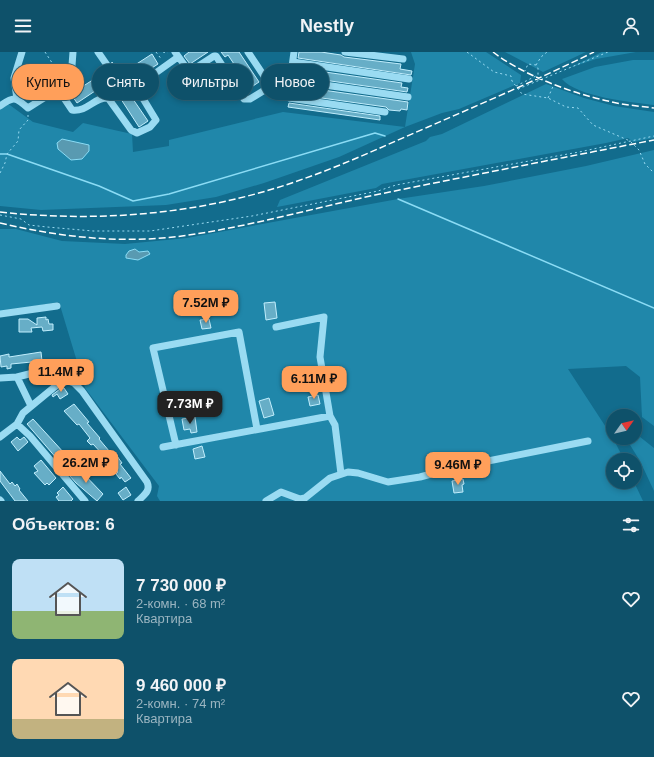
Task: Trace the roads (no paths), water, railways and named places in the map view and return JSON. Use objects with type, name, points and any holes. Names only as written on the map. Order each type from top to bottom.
[{"type":"lane","points":[[18,64],[22,52]]},
{"type":"lane","points":[[73,52],[73,64]]},
{"type":"lane","points":[[98,52],[106,64]]},
{"type":"lane","points":[[65,100],[72,110],[83,110],[101,98],[108,98],[131,130],[137,133],[150,127],[156,120],[136,87],[165,66],[177,54],[188,70],[194,69],[216,56],[244,99],[250,100],[268,88],[268,82],[248,52]]},
{"type":"lane","points":[[294,52],[293,62],[408,79]]},
{"type":"lane","points":[[345,52],[403,59]]},
{"type":"lane","points":[[329,86],[408,97]]},
{"type":"lane","points":[[0,106],[12,99]]},
{"type":"lane","points":[[18,100],[28,108],[41,100]]},
{"type":"lane","points":[[303,100],[385,112]]},
{"type":"lane","points":[[0,314],[57,306]]},
{"type":"lane","points":[[276,326],[324,317],[320,357],[330,416],[335,425],[341,474]]},
{"type":"lane","points":[[176,445],[153,348],[240,332],[257,429]]},
{"type":"lane","points":[[0,378],[17,377],[37,372]]},
{"type":"lane","points":[[17,377],[31,406]]},
{"type":"lane","points":[[0,437],[17,424],[23,413],[57,385],[68,381],[74,383],[82,391],[147,482],[149,487],[148,491],[138,501]]},
{"type":"lane","points":[[163,447],[330,416]]},
{"type":"lane","points":[[17,424],[30,436],[85,501]]},
{"type":"lane","points":[[266,501],[281,492],[300,499],[305,498],[325,482],[348,472],[358,473],[388,482],[420,477],[453,468],[588,441]]},
{"type":"waterway","points":[[0,154],[7,154],[99,186],[133,201],[169,194],[375,133],[385,136]]},
{"type":"waterway","points":[[398,199],[654,308]]},
{"type":"railway","points":[[493,52],[533,76],[563,88],[594,98],[654,108]]},
{"type":"railway","points":[[0,212],[38,215],[115,216],[191,208],[266,191],[350,161],[511,91],[594,52]]},
{"type":"railway","points":[[0,223],[45,232],[91,238],[137,239],[182,236],[255,223],[375,195],[654,140]]}]
